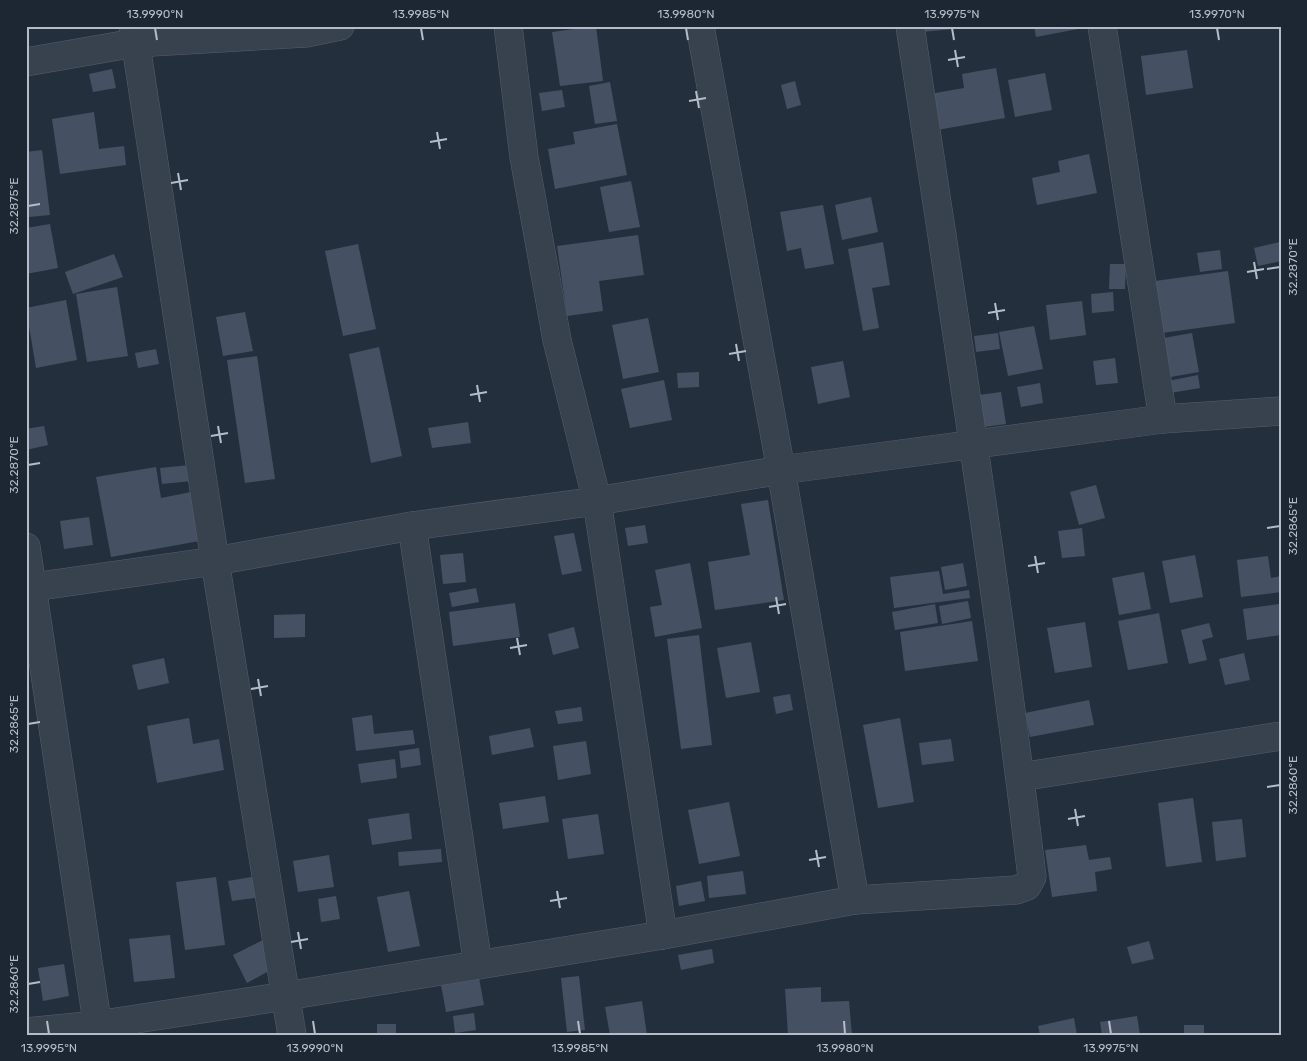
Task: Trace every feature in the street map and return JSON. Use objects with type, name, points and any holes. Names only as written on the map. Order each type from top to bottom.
[{"type":"street","points":[[26,62],[134,35],[305,30],[340,26]]},
{"type":"street","points":[[508,26],[524,157],[557,340],[597,501],[663,935]]},
{"type":"street","points":[[700,26],[781,470],[855,900]]},
{"type":"street","points":[[26,1032],[98,1030],[286,996],[663,935],[855,900],[1016,890],[1027,886],[1032,877],[1020,777],[974,445],[910,26]]},
{"type":"street","points":[[1102,26],[1163,418]]},
{"type":"street","points":[[134,35],[215,561],[292,1035]]},
{"type":"street","points":[[30,588],[215,561],[412,526],[597,501],[781,470],[1163,418],[1281,411]]},
{"type":"street","points":[[412,526],[478,965]]},
{"type":"street","points":[[26,547],[30,588],[98,1030]]},
{"type":"street","points":[[1020,777],[1281,736]]},
{"type":"building","points":[[596,26],[603,81],[560,86],[552,32]]},
{"type":"building","points":[[921,26],[963,26],[963,28],[922,32]]},
{"type":"building","points":[[1034,26],[1077,26],[1078,29],[1036,37]]},
{"type":"building","points":[[1187,50],[1193,88],[1146,95],[1141,56]]},
{"type":"building","points":[[996,68],[1005,118],[937,130],[930,94],[964,88],[962,74]]},
{"type":"building","points":[[112,69],[116,88],[93,92],[89,74]]},
{"type":"building","points":[[1045,73],[1052,110],[1015,117],[1008,80]]},
{"type":"building","points":[[795,81],[801,105],[787,109],[781,85]]},
{"type":"building","points":[[610,82],[617,121],[595,124],[589,86]]},
{"type":"building","points":[[562,90],[565,107],[542,111],[539,93]]},
{"type":"building","points":[[94,112],[99,149],[124,146],[126,165],[60,174],[52,119]]},
{"type":"building","points":[[617,124],[627,175],[555,189],[548,149],[575,144],[573,132]]},
{"type":"building","points":[[42,150],[50,215],[29,217],[26,152]]},
{"type":"building","points":[[1089,154],[1097,193],[1037,205],[1032,178],[1060,172],[1058,161]]},
{"type":"building","points":[[631,181],[640,227],[609,232],[600,187]]},
{"type":"building","points":[[871,197],[878,232],[842,240],[835,205]]},
{"type":"building","points":[[823,205],[834,264],[805,269],[801,248],[787,251],[780,212]]},
{"type":"building","points":[[50,224],[58,268],[26,274],[26,228]]},
{"type":"building","points":[[638,235],[644,275],[599,281],[603,311],[567,316],[557,246]]},
{"type":"building","points":[[883,242],[890,285],[872,288],[879,328],[863,331],[848,249]]},
{"type":"building","points":[[1280,242],[1281,261],[1258,266],[1254,248]]},
{"type":"building","points":[[358,244],[376,329],[343,336],[325,251]]},
{"type":"building","points":[[1220,250],[1222,269],[1200,272],[1197,253]]},
{"type":"building","points":[[114,254],[123,277],[73,294],[65,272]]},
{"type":"building","points":[[1110,264],[1126,264],[1125,289],[1109,289]]},
{"type":"building","points":[[1228,271],[1235,323],[1162,333],[1155,281]]},
{"type":"building","points":[[117,287],[128,356],[87,362],[76,294]]},
{"type":"building","points":[[1113,292],[1114,311],[1092,313],[1091,294]]},
{"type":"building","points":[[66,300],[77,360],[36,368],[26,308]]},
{"type":"building","points":[[1082,301],[1086,335],[1050,340],[1046,305]]},
{"type":"building","points":[[245,312],[253,351],[223,356],[216,317]]},
{"type":"building","points":[[648,318],[659,372],[623,379],[612,325]]},
{"type":"building","points":[[1034,326],[1043,369],[1008,376],[999,332]]},
{"type":"building","points":[[998,333],[1000,349],[976,352],[974,336]]},
{"type":"building","points":[[1192,333],[1199,372],[1165,378],[1158,339]]},
{"type":"building","points":[[379,347],[402,456],[371,463],[349,354]]},
{"type":"building","points":[[156,349],[159,364],[138,368],[135,353]]},
{"type":"building","points":[[257,356],[275,479],[245,483],[227,360]]},
{"type":"building","points":[[1115,358],[1118,383],[1096,385],[1093,361]]},
{"type":"building","points":[[843,361],[850,397],[818,404],[811,367]]},
{"type":"building","points":[[699,372],[699,387],[678,388],[677,373]]},
{"type":"building","points":[[1198,375],[1200,388],[1170,393],[1168,381]]},
{"type":"building","points":[[664,380],[672,420],[630,428],[621,389]]},
{"type":"building","points":[[1040,383],[1043,403],[1021,407],[1017,387]]},
{"type":"building","points":[[1001,392],[1006,424],[984,427],[979,395]]},
{"type":"building","points":[[468,422],[471,443],[432,448],[428,428]]},
{"type":"building","points":[[44,426],[48,445],[26,450],[26,429]]},
{"type":"building","points":[[190,465],[192,481],[162,484],[160,468]]},
{"type":"building","points":[[156,467],[161,498],[196,491],[205,540],[111,557],[96,477]]},
{"type":"building","points":[[1096,485],[1105,518],[1079,525],[1070,492]]},
{"type":"building","points":[[768,500],[784,600],[715,610],[708,562],[750,555],[741,504]]},
{"type":"building","points":[[89,517],[93,545],[64,549],[60,521]]},
{"type":"building","points":[[645,525],[648,543],[628,546],[625,528]]},
{"type":"building","points":[[1082,528],[1085,556],[1062,558],[1058,531]]},
{"type":"building","points":[[574,533],[582,571],[562,575],[554,536]]},
{"type":"building","points":[[463,553],[466,582],[443,584],[440,555]]},
{"type":"building","points":[[1195,555],[1203,597],[1170,603],[1162,561]]},
{"type":"building","points":[[1268,556],[1271,578],[1281,576],[1281,592],[1241,597],[1237,560]]},
{"type":"building","points":[[690,563],[702,628],[655,637],[650,607],[662,605],[655,570]]},
{"type":"building","points":[[963,563],[967,586],[945,590],[941,567]]},
{"type":"building","points":[[939,571],[943,594],[969,590],[970,598],[894,608],[890,577]]},
{"type":"building","points":[[1144,572],[1151,609],[1119,615],[1112,578]]},
{"type":"building","points":[[476,588],[479,602],[452,607],[449,593]]},
{"type":"building","points":[[968,601],[971,618],[942,624],[939,606]]},
{"type":"building","points":[[515,603],[520,637],[453,646],[449,612]]},
{"type":"building","points":[[935,604],[938,623],[895,630],[892,612]]},
{"type":"building","points":[[1279,604],[1281,635],[1247,640],[1243,609]]},
{"type":"building","points":[[1159,613],[1168,663],[1128,670],[1118,621]]},
{"type":"building","points":[[305,614],[305,637],[274,638],[274,615]]},
{"type":"building","points":[[972,621],[978,661],[905,671],[900,632]]},
{"type":"building","points":[[1085,622],[1092,667],[1055,673],[1047,628]]},
{"type":"building","points":[[1209,623],[1213,637],[1202,640],[1207,660],[1189,664],[1181,630]]},
{"type":"building","points":[[574,627],[579,648],[553,655],[548,634]]},
{"type":"building","points":[[699,635],[712,745],[681,749],[667,639]]},
{"type":"building","points":[[751,642],[760,692],[726,698],[717,648]]},
{"type":"building","points":[[1244,653],[1250,680],[1225,685],[1219,659]]},
{"type":"building","points":[[164,658],[169,683],[138,690],[132,665]]},
{"type":"building","points":[[790,694],[793,710],[776,714],[773,697]]},
{"type":"building","points":[[1089,700],[1094,725],[1030,737],[1025,713]]},
{"type":"building","points":[[581,707],[583,721],[558,724],[555,711]]},
{"type":"building","points":[[372,715],[374,734],[413,730],[415,744],[356,751],[352,718]]},
{"type":"building","points":[[189,718],[193,744],[219,739],[224,770],[157,783],[147,726]]},
{"type":"building","points":[[900,718],[914,802],[878,808],[863,725]]},
{"type":"building","points":[[530,728],[534,747],[492,755],[489,736]]},
{"type":"building","points":[[951,739],[954,761],[922,765],[919,743]]},
{"type":"building","points":[[586,741],[591,774],[558,780],[553,746]]},
{"type":"building","points":[[419,748],[421,765],[401,768],[399,751]]},
{"type":"building","points":[[395,759],[397,778],[361,783],[358,764]]},
{"type":"building","points":[[545,796],[549,822],[503,829],[499,803]]},
{"type":"building","points":[[1193,798],[1202,862],[1166,867],[1158,803]]},
{"type":"building","points":[[729,802],[740,856],[699,864],[688,810]]},
{"type":"building","points":[[409,813],[412,839],[372,845],[368,819]]},
{"type":"building","points":[[598,814],[604,854],[568,859],[562,819]]},
{"type":"building","points":[[1242,819],[1246,857],[1216,861],[1212,822]]},
{"type":"building","points":[[1086,845],[1089,860],[1110,857],[1112,869],[1095,872],[1097,891],[1052,897],[1045,850]]},
{"type":"building","points":[[441,849],[442,862],[399,866],[398,852]]},
{"type":"building","points":[[329,855],[334,887],[298,892],[293,861]]},
{"type":"building","points":[[743,871],[746,894],[709,898],[707,876]]},
{"type":"building","points":[[258,876],[262,897],[232,901],[228,881]]},
{"type":"building","points":[[216,877],[225,945],[185,950],[176,882]]},
{"type":"building","points":[[701,881],[705,901],[679,906],[676,886]]},
{"type":"building","points":[[409,891],[420,946],[388,952],[377,897]]},
{"type":"building","points":[[336,896],[340,919],[321,922],[318,899]]},
{"type":"building","points":[[170,935],[175,978],[134,982],[129,939]]},
{"type":"building","points":[[263,940],[276,967],[247,983],[233,955]]},
{"type":"building","points":[[1149,941],[1154,959],[1132,964],[1127,947]]},
{"type":"building","points":[[712,949],[714,963],[681,970],[678,955]]},
{"type":"building","points":[[64,964],[69,996],[43,1001],[38,968]]},
{"type":"building","points":[[477,967],[484,1005],[446,1012],[439,974]]},
{"type":"building","points":[[579,976],[585,1030],[567,1032],[561,978]]},
{"type":"building","points":[[821,987],[821,1002],[849,1001],[852,1035],[788,1035],[785,989]]},
{"type":"building","points":[[642,1001],[647,1035],[610,1035],[605,1007]]},
{"type":"building","points":[[474,1013],[476,1030],[455,1033],[453,1016]]},
{"type":"building","points":[[1137,1016],[1140,1035],[1102,1035],[1100,1022]]},
{"type":"building","points":[[1074,1018],[1077,1035],[1040,1035],[1038,1026]]},
{"type":"building","points":[[377,1024],[396,1024],[396,1035],[377,1035]]},
{"type":"building","points":[[1184,1025],[1204,1025],[1204,1035],[1184,1035]]}]
